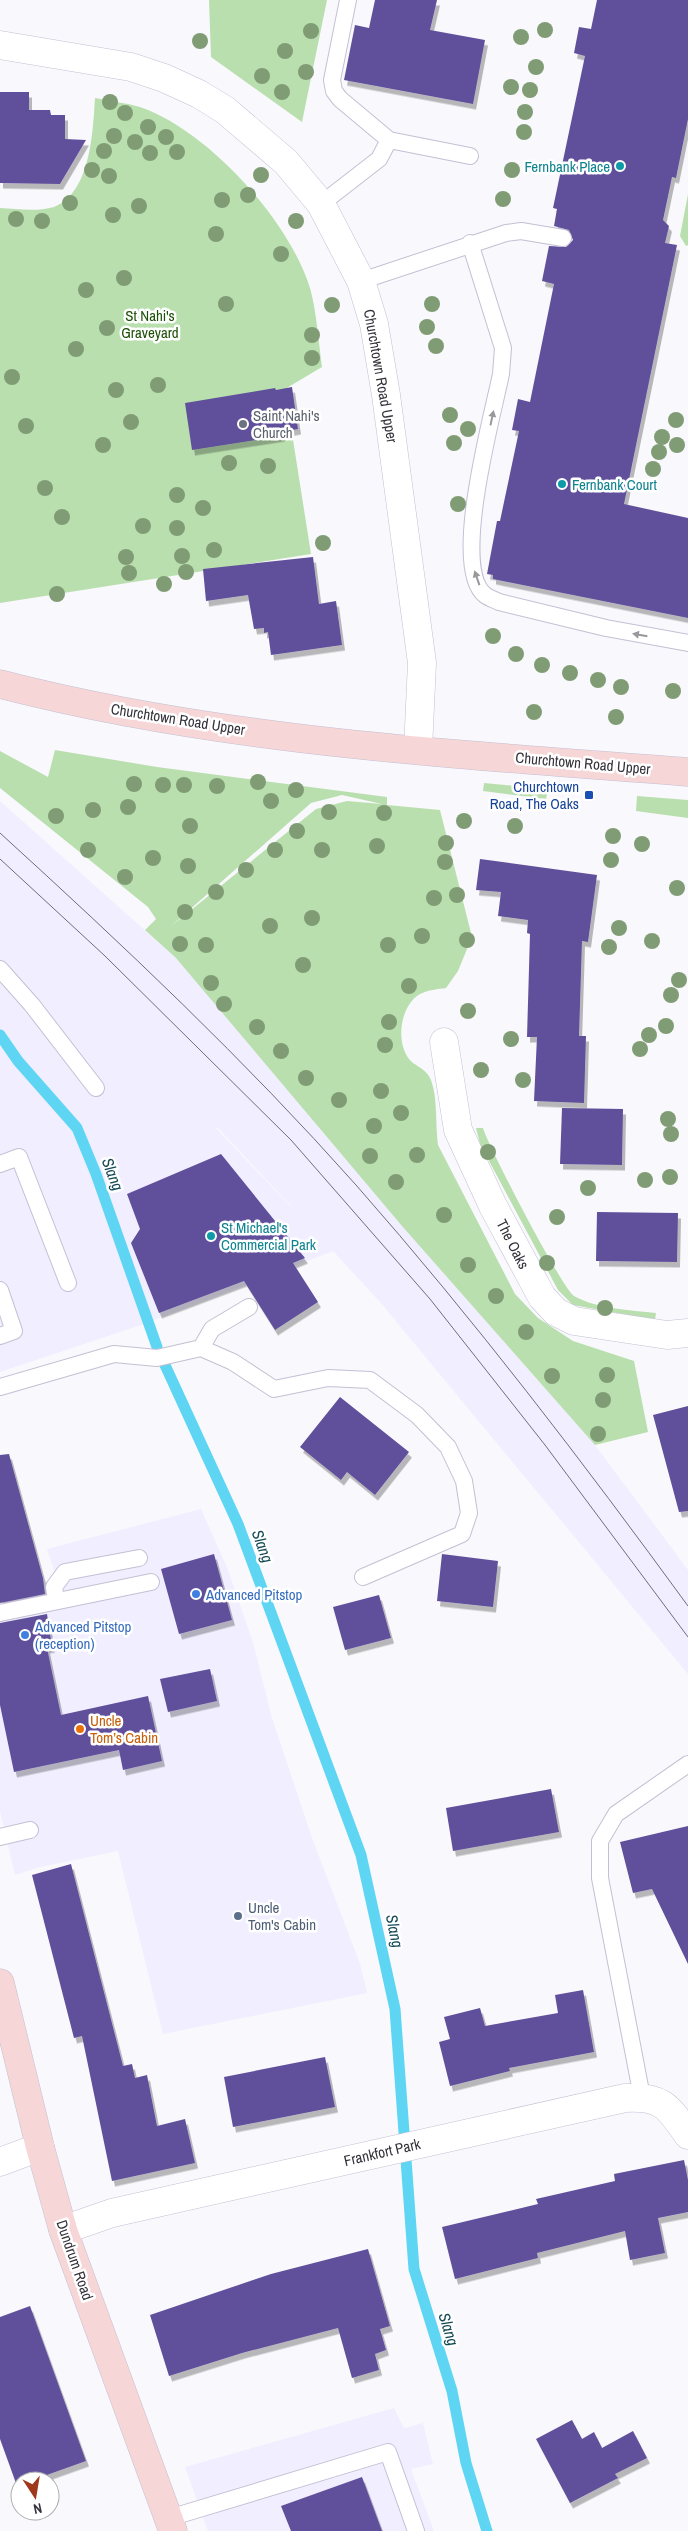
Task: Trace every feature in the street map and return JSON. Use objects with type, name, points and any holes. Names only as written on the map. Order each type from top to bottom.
[{"type":"main road","name":"Churchtown Road Upper","points":[[0,684],[46,696],[166,719],[310,740],[688,772]]},
{"type":"main road","name":"Dundrum Road","points":[[0,1982],[40,2147],[63,2230],[171,2524]]},
{"type":"street","name":"Churchtown Road Upper","points":[[0,45],[131,67],[164,78],[199,94],[225,110],[286,162],[320,204],[361,281],[374,324],[386,395],[422,663],[418,749]]},
{"type":"street","name":"The Oaks","points":[[444,1042],[458,1130],[493,1206],[542,1297],[556,1312],[574,1321],[667,1335],[688,1333]]},
{"type":"street","name":"Frankfort Park","points":[[63,2230],[112,2213],[625,2098],[642,2097],[658,2100],[671,2110],[688,2135]]},
{"type":"street","points":[[0,2162],[40,2147]]},
{"type":"lane","points":[[348,0],[332,80],[334,91],[340,99],[389,140],[470,156]]},
{"type":"lane","points":[[320,204],[379,159],[389,140]]},
{"type":"lane","points":[[361,281],[470,244],[521,231],[563,238]]},
{"type":"lane","points":[[470,244],[503,348],[501,374],[471,528],[472,565],[484,595],[499,602],[606,628],[688,644]]},
{"type":"lane","points":[[0,969],[32,1005],[96,1088]]},
{"type":"lane","points":[[0,1164],[19,1157],[68,1283]]},
{"type":"lane","points":[[0,1290],[14,1331],[0,1336]]},
{"type":"lane","points":[[202,1348],[212,1330],[249,1307]]},
{"type":"lane","points":[[0,1387],[114,1354],[157,1358],[202,1348],[233,1362],[274,1389],[328,1378],[370,1380],[417,1415],[448,1447],[464,1481],[469,1513],[462,1534],[363,1577]]},
{"type":"lane","points":[[56,1601],[54,1587],[65,1572],[139,1558]]},
{"type":"lane","points":[[0,1613],[151,1582]]},
{"type":"lane","points":[[642,2097],[600,1878],[600,1841],[616,1814],[688,1764]]},
{"type":"lane","points":[[0,1837],[30,1830]]},
{"type":"lane","points":[[171,2524],[388,2452],[416,2531]]},
{"type":"shaded area","points":[[0,801],[176,958],[402,1226],[595,1445],[688,1570],[688,1674],[380,1302],[333,1251],[141,1325],[0,1372]],"holes":[[[215,1127],[219,1129],[292,1207]]]},
{"type":"shaded area","points":[[201,1509],[228,1570],[254,1646],[272,1718],[312,1838],[360,1964],[367,1993],[163,2034],[118,1851],[40,1867],[15,1875],[0,1811],[0,1597],[58,1583],[47,1549]]},
{"type":"shaded area","points":[[394,2408],[404,2428],[423,2423],[433,2464],[411,2469],[434,2531],[208,2531],[185,2467]]},
{"type":"green space","points":[[209,0],[327,0],[302,122],[211,57]]},
{"type":"green space","name":"St Nahi's Graveyard","points":[[95,98],[140,107],[166,119],[192,135],[217,156],[264,205],[283,232],[298,259],[311,294],[322,367],[285,389],[311,554],[0,603],[0,208],[27,210],[54,207],[66,200],[76,189],[88,159]]},
{"type":"green space","points":[[688,194],[688,245],[686,246],[680,236]]},
{"type":"green space","points":[[55,750],[157,767],[387,797],[387,805],[440,810],[472,937],[458,971],[446,988],[420,994],[408,1006],[401,1031],[404,1049],[409,1059],[426,1072],[431,1080],[435,1095],[438,1145],[515,1294],[538,1318],[573,1341],[634,1361],[648,1432],[595,1445],[402,1226],[176,958],[145,930],[156,919],[148,907],[0,788],[0,751],[48,777]],"holes":[[[342,795],[382,804],[347,801],[316,809],[170,927],[311,803]]]},
{"type":"green space","points":[[484,783],[548,789],[546,799],[483,791]]},
{"type":"green space","points":[[637,796],[688,800],[688,818],[636,811]]},
{"type":"green space","points":[[476,1128],[483,1128],[526,1216],[556,1270],[574,1296],[593,1304],[656,1313],[655,1320],[573,1305],[558,1290],[480,1144]]},
{"type":"building","points":[[375,0],[437,0],[430,30],[485,40],[473,104],[344,80],[355,25],[369,28]]},
{"type":"building","points":[[597,0],[688,0],[688,119],[676,178],[672,177],[663,220],[669,226],[665,243],[677,245],[624,504],[688,518],[688,618],[493,579],[493,575],[487,574],[497,521],[500,521],[519,431],[512,430],[518,399],[530,402],[554,284],[542,281],[549,246],[566,247],[573,240],[569,230],[554,226],[557,209],[553,208],[585,56],[574,53],[579,27],[591,29]]},
{"type":"building","points":[[0,92],[29,92],[29,110],[50,110],[51,115],[65,115],[65,139],[86,140],[60,184],[0,183]]},
{"type":"building","name":"Saint Nahi's Church","points":[[292,387],[298,429],[282,432],[282,436],[192,450],[185,403],[275,388],[276,390]]},
{"type":"building","points":[[313,557],[319,604],[336,601],[342,645],[271,655],[268,632],[264,633],[264,628],[254,629],[248,595],[206,601],[203,569]]},
{"type":"building","points":[[480,859],[597,875],[588,942],[582,941],[579,1036],[586,1036],[584,1103],[534,1101],[537,1037],[527,1037],[530,934],[527,933],[528,920],[498,916],[501,892],[476,890]]},
{"type":"building","points":[[562,1108],[623,1109],[622,1165],[560,1164]]},
{"type":"building","name":"St Michael's Commercial Park","points":[[221,1154],[305,1258],[293,1263],[318,1302],[275,1330],[244,1281],[159,1313],[131,1243],[140,1229],[127,1194]]},
{"type":"building","points":[[597,1212],[678,1213],[677,1262],[596,1261]]},
{"type":"building","points":[[340,1397],[409,1452],[375,1495],[347,1472],[341,1480],[300,1447]]},
{"type":"building","points":[[688,1406],[688,1511],[679,1512],[653,1415]]},
{"type":"building","points":[[9,1454],[43,1578],[45,1594],[0,1603],[0,1455]]},
{"type":"building","name":"Advanced Pitstop","points":[[214,1554],[232,1620],[179,1634],[161,1569]]},
{"type":"building","points":[[442,1554],[498,1561],[493,1607],[437,1601]]},
{"type":"building","points":[[379,1595],[391,1638],[345,1650],[333,1607]]},
{"type":"building","name":"Uncle Tom’s Cabin","points":[[47,1614],[52,1647],[47,1648],[61,1715],[148,1696],[162,1761],[123,1770],[119,1750],[14,1772],[0,1705],[0,1623]]},
{"type":"building","points":[[210,1669],[217,1701],[168,1712],[160,1679]]},
{"type":"building","points":[[551,1789],[559,1832],[453,1851],[446,1808]]},
{"type":"building","points":[[688,1826],[688,1964],[652,1889],[633,1893],[620,1842]]},
{"type":"building","points":[[71,1864],[123,2066],[132,2064],[135,2078],[147,2075],[157,2126],[185,2119],[195,2163],[112,2181],[82,2036],[74,2038],[32,1875]]},
{"type":"building","points":[[583,1990],[594,2052],[509,2068],[510,2071],[450,2086],[439,2042],[450,2039],[444,2017],[480,2008],[485,2026],[558,2013],[555,1995]]},
{"type":"building","points":[[325,2057],[335,2107],[233,2127],[224,2077]]},
{"type":"building","points":[[684,2160],[688,2180],[688,2212],[658,2218],[665,2253],[630,2260],[625,2231],[537,2253],[538,2258],[455,2279],[442,2227],[538,2204],[536,2199],[615,2181],[614,2174]]},
{"type":"building","points":[[368,2249],[390,2326],[380,2329],[386,2350],[375,2354],[379,2370],[352,2378],[338,2328],[242,2353],[169,2376],[150,2315],[271,2274]]},
{"type":"building","points":[[30,2306],[86,2461],[58,2471],[12,2471],[0,2439],[0,2317]]},
{"type":"building","points":[[572,2420],[582,2439],[594,2432],[602,2448],[633,2431],[647,2458],[615,2474],[618,2478],[570,2503],[536,2439]]},
{"type":"building","points":[[362,2477],[382,2531],[291,2531],[281,2506]]},
{"type":"waterway","name":"Slang","points":[[0,1035],[18,1061],[77,1128],[96,1174],[157,1347]]},
{"type":"waterway","name":"Slang","points":[[165,1365],[238,1524],[361,1855],[395,2009],[414,2269],[452,2391],[466,2463],[487,2531]]},
{"type":"tram line","points":[[0,833],[183,1004],[271,1093],[356,1185],[443,1287],[527,1392],[688,1606]]},
{"type":"tram line","points":[[0,859],[105,956],[291,1140],[430,1299],[545,1445],[688,1637]]},
{"type":"place","name":"Fernbank Place","points":[[620,166]]},
{"type":"place","name":"Saint Nahi's Church","points":[[243,424]]},
{"type":"place","name":"Fernbank Court","points":[[562,484]]},
{"type":"place","name":"Churchtown Road, The Oaks","points":[[589,795]]},
{"type":"place","name":"St Michael's Commercial Park","points":[[211,1236]]},
{"type":"place","name":"Advanced Pitstop","points":[[196,1594]]},
{"type":"place","name":"Advanced Pitstop (reception)","points":[[25,1635]]},
{"type":"place","name":"Uncle Tom’s Cabin","points":[[80,1729]]},
{"type":"place","name":"Uncle Tom's Cabin","points":[[238,1916]]}]
